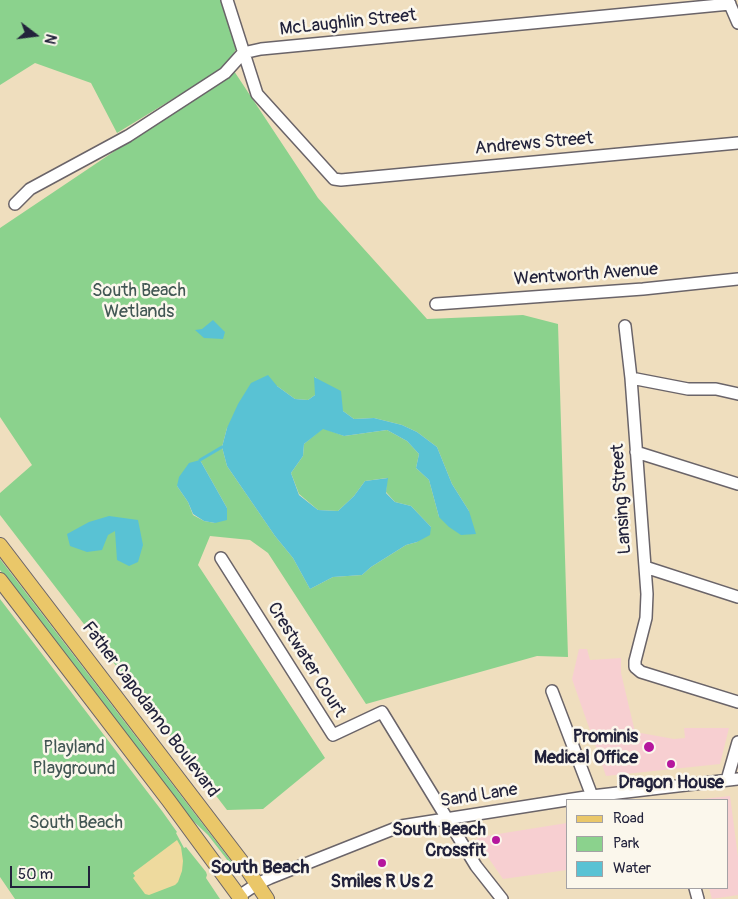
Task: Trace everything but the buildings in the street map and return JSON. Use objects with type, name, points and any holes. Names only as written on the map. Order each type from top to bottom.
[{"type":"main road","name":"Father Capodanno Boulevard","points":[[0,545],[267,899]]},
{"type":"main road","points":[[0,580],[180,816],[240,898]]},
{"type":"street","points":[[15,204],[30,189],[128,136],[225,73],[244,53],[227,0]]},
{"type":"street","points":[[729,2],[738,23]]},
{"type":"street","name":"McLaughlin Street","points":[[244,53],[261,49],[729,2]]},
{"type":"street","name":"Andrews Street","points":[[244,53],[257,94],[334,179],[351,179],[738,143]]},
{"type":"street","name":"Wentworth Avenue","points":[[436,304],[643,290],[738,279]]},
{"type":"street","name":"Lansing Street","points":[[625,326],[631,378],[647,594],[646,618],[635,667],[641,672],[738,702]]},
{"type":"street","points":[[631,378],[688,390],[716,389],[738,394]]},
{"type":"street","points":[[636,452],[738,484]]},
{"type":"street","name":"Crestwater Court","points":[[221,558],[333,735],[382,712],[448,819]]},
{"type":"street","points":[[645,567],[738,597]]},
{"type":"street","points":[[552,691],[592,796]]},
{"type":"street","points":[[732,780],[738,742]]},
{"type":"street","name":"Sand Lane","points":[[573,799],[732,780]]},
{"type":"street","points":[[666,788],[669,799]]},
{"type":"street","name":"Sand Lane","points":[[240,898],[257,884],[401,826],[566,800]]},
{"type":"street","points":[[448,819],[476,866],[502,899]]},
{"type":"shaded area","points":[[579,649],[587,649],[590,660],[621,658],[621,673],[635,732],[674,739],[685,738],[684,728],[729,728],[720,764],[606,776],[572,679]]},
{"type":"shaded area","points":[[730,796],[738,857],[738,895],[712,899],[709,889],[728,889],[728,799],[703,799]]},
{"type":"shaded area","points":[[566,823],[566,870],[503,879],[476,840],[479,837]]},
{"type":"green space","points":[[0,0],[223,0],[237,48],[230,59],[217,72],[117,133],[91,83],[35,63],[0,85]]},
{"type":"green space","name":"South Beach Wetlands","points":[[234,71],[318,198],[427,319],[523,315],[558,324],[568,657],[537,656],[366,704],[268,553],[250,540],[210,536],[198,565],[325,758],[263,809],[227,810],[0,515],[0,493],[32,465],[0,417],[0,228]],"holes":[[[315,377],[343,411],[354,419],[374,418],[402,425],[417,432],[437,447],[452,484],[469,511],[439,517],[429,480],[416,468],[419,454],[407,441],[387,430],[344,436],[323,428],[304,444],[303,456],[291,473],[299,494],[318,510],[338,511],[354,496],[365,481],[387,478],[386,492],[395,502],[411,506],[431,527],[417,542],[406,545],[371,567],[362,575],[333,577],[310,589],[293,558],[275,536],[227,466],[222,447],[227,428],[277,386],[295,399],[308,400],[315,395]],[[200,460],[227,508],[215,523],[204,521],[193,515],[188,502],[177,486]]]},
{"type":"green space","points":[[0,559],[234,865],[232,866],[208,835],[181,807],[0,570]]},
{"type":"green space","name":"South Beach","points":[[0,599],[162,811],[177,832],[184,848],[186,847],[206,872],[206,878],[220,899],[15,899],[0,877]]},
{"type":"sand","points":[[177,840],[181,847],[183,861],[178,882],[175,885],[149,895],[145,894],[133,878],[135,876],[133,873]]},
{"type":"water","points":[[213,320],[225,332],[223,339],[204,338],[195,330],[202,329]]},
{"type":"water","points":[[268,375],[277,386],[295,399],[308,400],[315,395],[314,377],[341,391],[343,411],[354,419],[374,418],[402,425],[417,432],[437,447],[452,484],[469,511],[476,534],[461,535],[439,517],[429,480],[416,468],[419,454],[407,441],[387,430],[344,436],[323,429],[304,444],[303,456],[291,473],[299,495],[318,510],[338,511],[354,496],[365,481],[388,478],[386,493],[395,502],[411,506],[431,527],[430,535],[406,545],[371,567],[362,575],[333,577],[310,589],[293,558],[275,536],[227,466],[222,447],[227,428],[238,404],[251,383]]},
{"type":"water","points":[[200,460],[227,508],[227,520],[215,523],[204,521],[193,514],[188,502],[177,486],[179,477],[189,463]]},
{"type":"water","points":[[109,516],[138,520],[143,545],[138,562],[129,566],[117,560],[115,531],[108,535],[102,550],[87,552],[70,546],[67,534],[89,522]]},
{"type":"waterway","points":[[200,460],[222,447]]},
{"type":"place","name":"Prominis Medical Office","points":[[649,747]]},
{"type":"place","name":"Dragon House","points":[[671,764]]},
{"type":"place","name":"South Beach Crossfit","points":[[496,840]]},
{"type":"place","name":"Smiles R Us 2","points":[[382,863]]},
{"type":"district","name":"South Beach","points":[[260,868]]},
{"type":"park label","name":"Playland Playground","points":[[74,758]]}]
